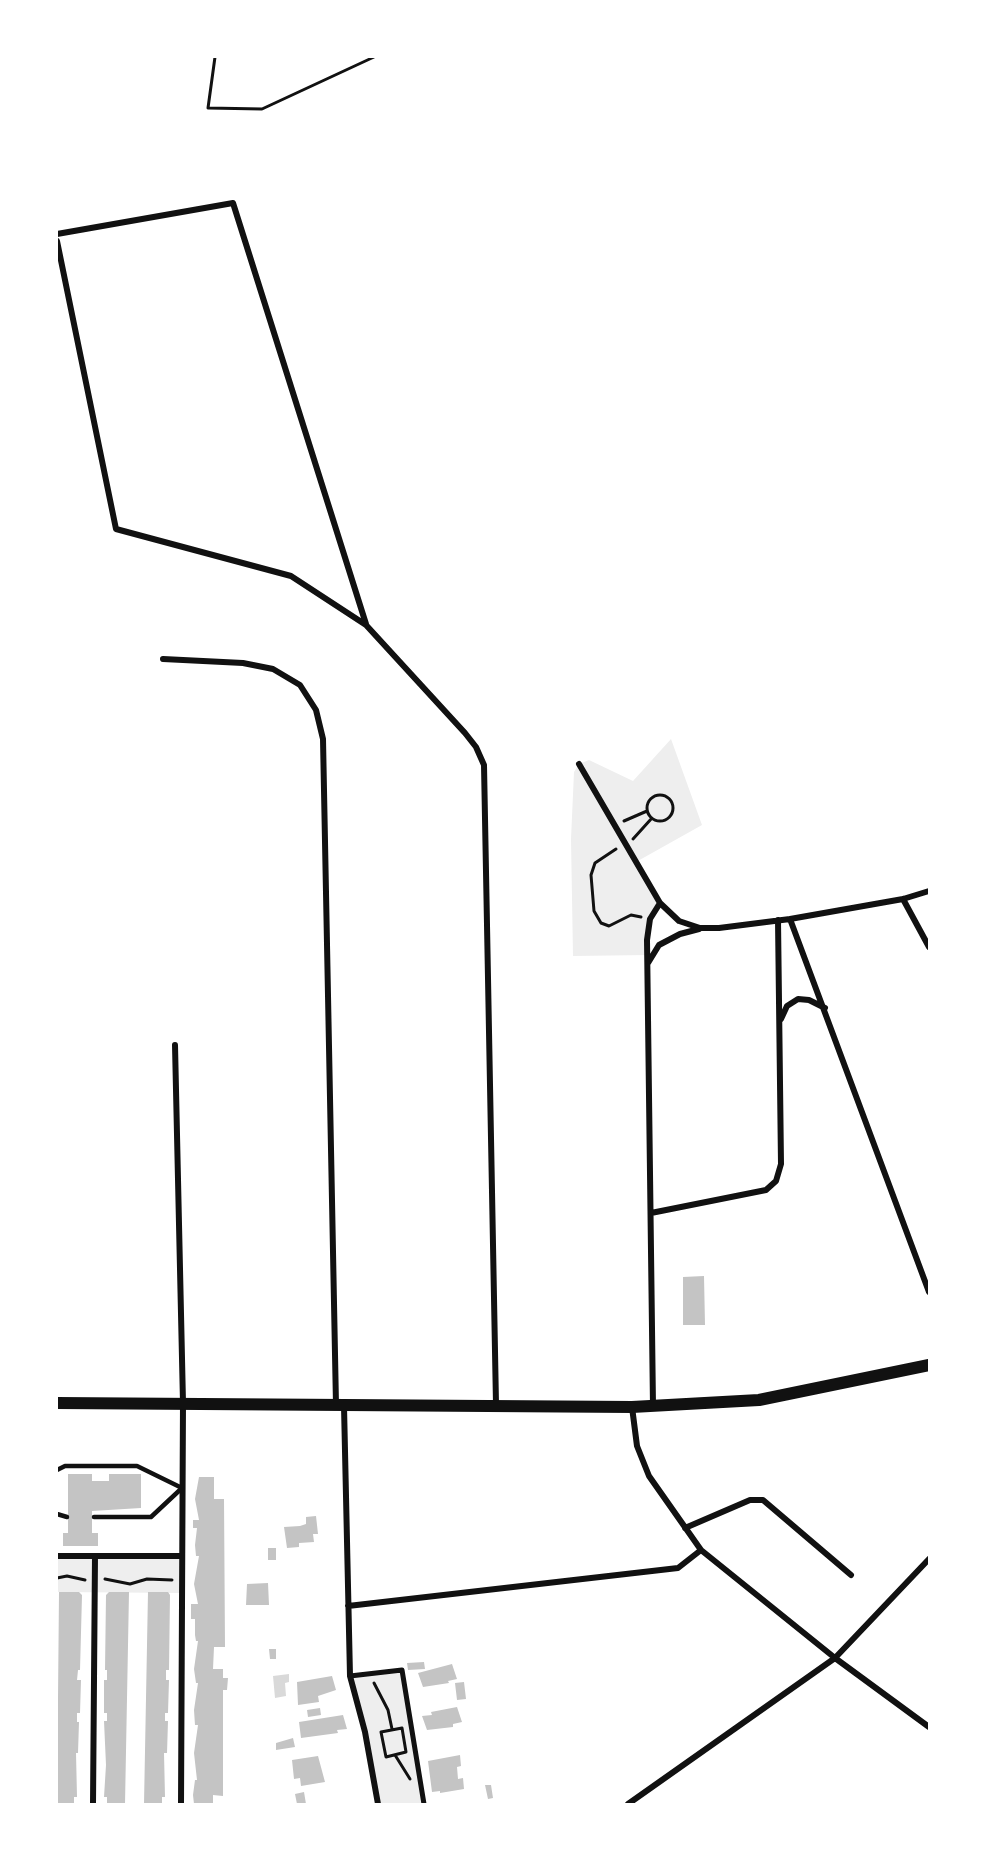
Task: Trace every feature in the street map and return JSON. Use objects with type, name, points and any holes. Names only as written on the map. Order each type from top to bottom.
[{"type":"main road","points":[[57,1403],[340,1406],[496,1404],[632,1407],[759,1400],[929,1365]]},
{"type":"main road","points":[[57,1396],[105,1403]]},
{"type":"street","points":[[57,234],[233,203],[366,625]]},
{"type":"street","points":[[57,241],[116,529],[291,576],[366,625],[465,733],[476,747],[484,765],[496,1404]]},
{"type":"street","points":[[163,659],[243,663],[273,669],[300,685],[316,710],[323,739],[340,1406],[351,1676],[365,1732],[378,1804]]},
{"type":"street","points":[[579,764],[660,903],[679,921],[700,928]]},
{"type":"street","points":[[648,964],[659,945],[680,934],[700,928],[790,919],[903,899],[929,891]]},
{"type":"street","points":[[903,899],[929,947]]},
{"type":"street","points":[[653,1406],[648,964],[650,919],[660,903]]},
{"type":"street","points":[[790,919],[929,1292]]},
{"type":"street","points":[[651,1213],[766,1190],[776,1181],[781,1164],[778,920]]},
{"type":"street","points":[[779,1022],[787,1006],[798,999],[809,1000],[825,1008]]},
{"type":"street","points":[[175,1045],[183,1403],[181,1804]]},
{"type":"street","points":[[632,1407],[637,1446],[649,1476],[701,1550],[835,1658],[929,1727]]},
{"type":"street","points":[[685,1528],[750,1500],[763,1500],[851,1575]]},
{"type":"street","points":[[348,1606],[678,1568],[701,1550]]},
{"type":"street","points":[[57,1556],[181,1556]]},
{"type":"street","points":[[93,1804],[95,1556]]},
{"type":"street","points":[[628,1804],[835,1658],[929,1559]]},
{"type":"street","points":[[351,1676],[402,1670],[424,1804]]},
{"type":"lane","points":[[57,1470],[65,1466],[137,1466],[182,1488],[151,1517],[94,1517]]},
{"type":"lane","points":[[57,1514],[67,1517]]},
{"type":"path","points":[[215,57],[208,108],[262,110],[374,57]]},
{"type":"path","points":[[657,795],[666,796],[673,803],[673,812],[668,819],[660,822],[652,818],[647,811],[648,803],[657,795]]},
{"type":"path","points":[[614,825],[647,811]]},
{"type":"path","points":[[650,919],[631,915],[609,926],[601,923],[594,911],[591,875],[595,863],[625,844],[652,818]]},
{"type":"path","points":[[57,1578],[67,1576],[95,1582],[105,1579],[130,1584],[162,1578],[181,1582]]},
{"type":"path","points":[[368,1674],[382,1694],[392,1730]]},
{"type":"path","points":[[402,1728],[406,1752],[386,1757],[381,1732],[392,1730],[402,1728]]},
{"type":"path","points":[[395,1755],[408,1778],[421,1786]]},
{"type":"shaded area","points":[[671,739],[702,825],[636,862],[660,903],[650,919],[648,955],[573,956],[571,839],[574,772],[579,764],[589,760],[633,781]]},
{"type":"shaded area","points":[[57,1556],[181,1556],[181,1593],[57,1592]]},
{"type":"shaded area","points":[[402,1670],[424,1804],[378,1804],[351,1676]]},
{"type":"shaded area","points":[[289,1674],[289,1682],[285,1683],[286,1696],[275,1698],[273,1676]]},
{"type":"building","points":[[704,1276],[705,1325],[683,1325],[683,1277]]},
{"type":"building","points":[[68,1474],[92,1474],[92,1481],[109,1481],[109,1474],[141,1474],[141,1508],[92,1511],[92,1533],[98,1533],[98,1546],[63,1546],[63,1533],[68,1533]]},
{"type":"building","points":[[199,1477],[214,1477],[214,1499],[224,1499],[225,1647],[214,1647],[213,1669],[223,1669],[223,1678],[228,1678],[227,1690],[223,1690],[223,1796],[213,1795],[213,1804],[194,1804],[193,1795],[195,1780],[197,1780],[194,1753],[198,1725],[195,1725],[194,1710],[198,1683],[196,1683],[194,1669],[198,1641],[195,1635],[195,1619],[191,1619],[191,1604],[198,1604],[194,1584],[199,1556],[196,1556],[197,1528],[193,1528],[193,1520],[199,1520],[195,1499]]},
{"type":"building","points":[[316,1516],[318,1534],[313,1534],[314,1542],[299,1543],[299,1547],[287,1548],[284,1527],[306,1524],[306,1517]]},
{"type":"building","points":[[268,1548],[276,1548],[276,1560],[268,1560]]},
{"type":"building","points":[[268,1583],[269,1605],[246,1605],[247,1584]]},
{"type":"building","points":[[59,1592],[79,1592],[82,1595],[80,1670],[78,1670],[77,1680],[81,1680],[80,1713],[77,1713],[77,1722],[79,1722],[78,1753],[76,1753],[77,1797],[74,1797],[74,1804],[57,1804]]},
{"type":"building","points":[[109,1592],[129,1592],[125,1804],[107,1804],[107,1797],[104,1797],[106,1765],[104,1721],[107,1721],[107,1713],[104,1713],[104,1680],[107,1680],[107,1670],[105,1670],[106,1595]]},
{"type":"building","points":[[148,1592],[168,1592],[170,1595],[169,1670],[166,1670],[166,1680],[169,1680],[168,1713],[165,1713],[165,1721],[168,1721],[167,1753],[164,1753],[165,1797],[162,1797],[162,1804],[144,1804]]},
{"type":"building","points":[[269,1649],[276,1649],[276,1659],[270,1659]]},
{"type":"building","points":[[424,1662],[425,1669],[408,1670],[407,1663]]},
{"type":"building","points":[[452,1664],[457,1679],[448,1681],[449,1683],[423,1687],[418,1673]]},
{"type":"building","points":[[332,1676],[336,1690],[318,1696],[319,1702],[298,1705],[297,1682]]},
{"type":"building","points":[[464,1682],[466,1699],[457,1700],[455,1683]]},
{"type":"building","points":[[457,1707],[462,1722],[453,1724],[453,1727],[427,1730],[422,1716]]},
{"type":"building","points":[[320,1708],[321,1715],[308,1717],[307,1710]]},
{"type":"building","points":[[343,1715],[347,1729],[337,1730],[338,1733],[301,1738],[299,1722]]},
{"type":"building","points":[[293,1738],[295,1747],[276,1750],[276,1743]]},
{"type":"building","points":[[460,1755],[461,1766],[457,1767],[458,1779],[463,1778],[464,1789],[432,1792],[428,1761]]},
{"type":"building","points":[[318,1756],[325,1782],[301,1786],[300,1778],[294,1779],[292,1760]]},
{"type":"building","points":[[485,1785],[491,1785],[493,1798],[488,1799]]},
{"type":"building","points":[[304,1792],[306,1804],[297,1804],[295,1794]]}]
